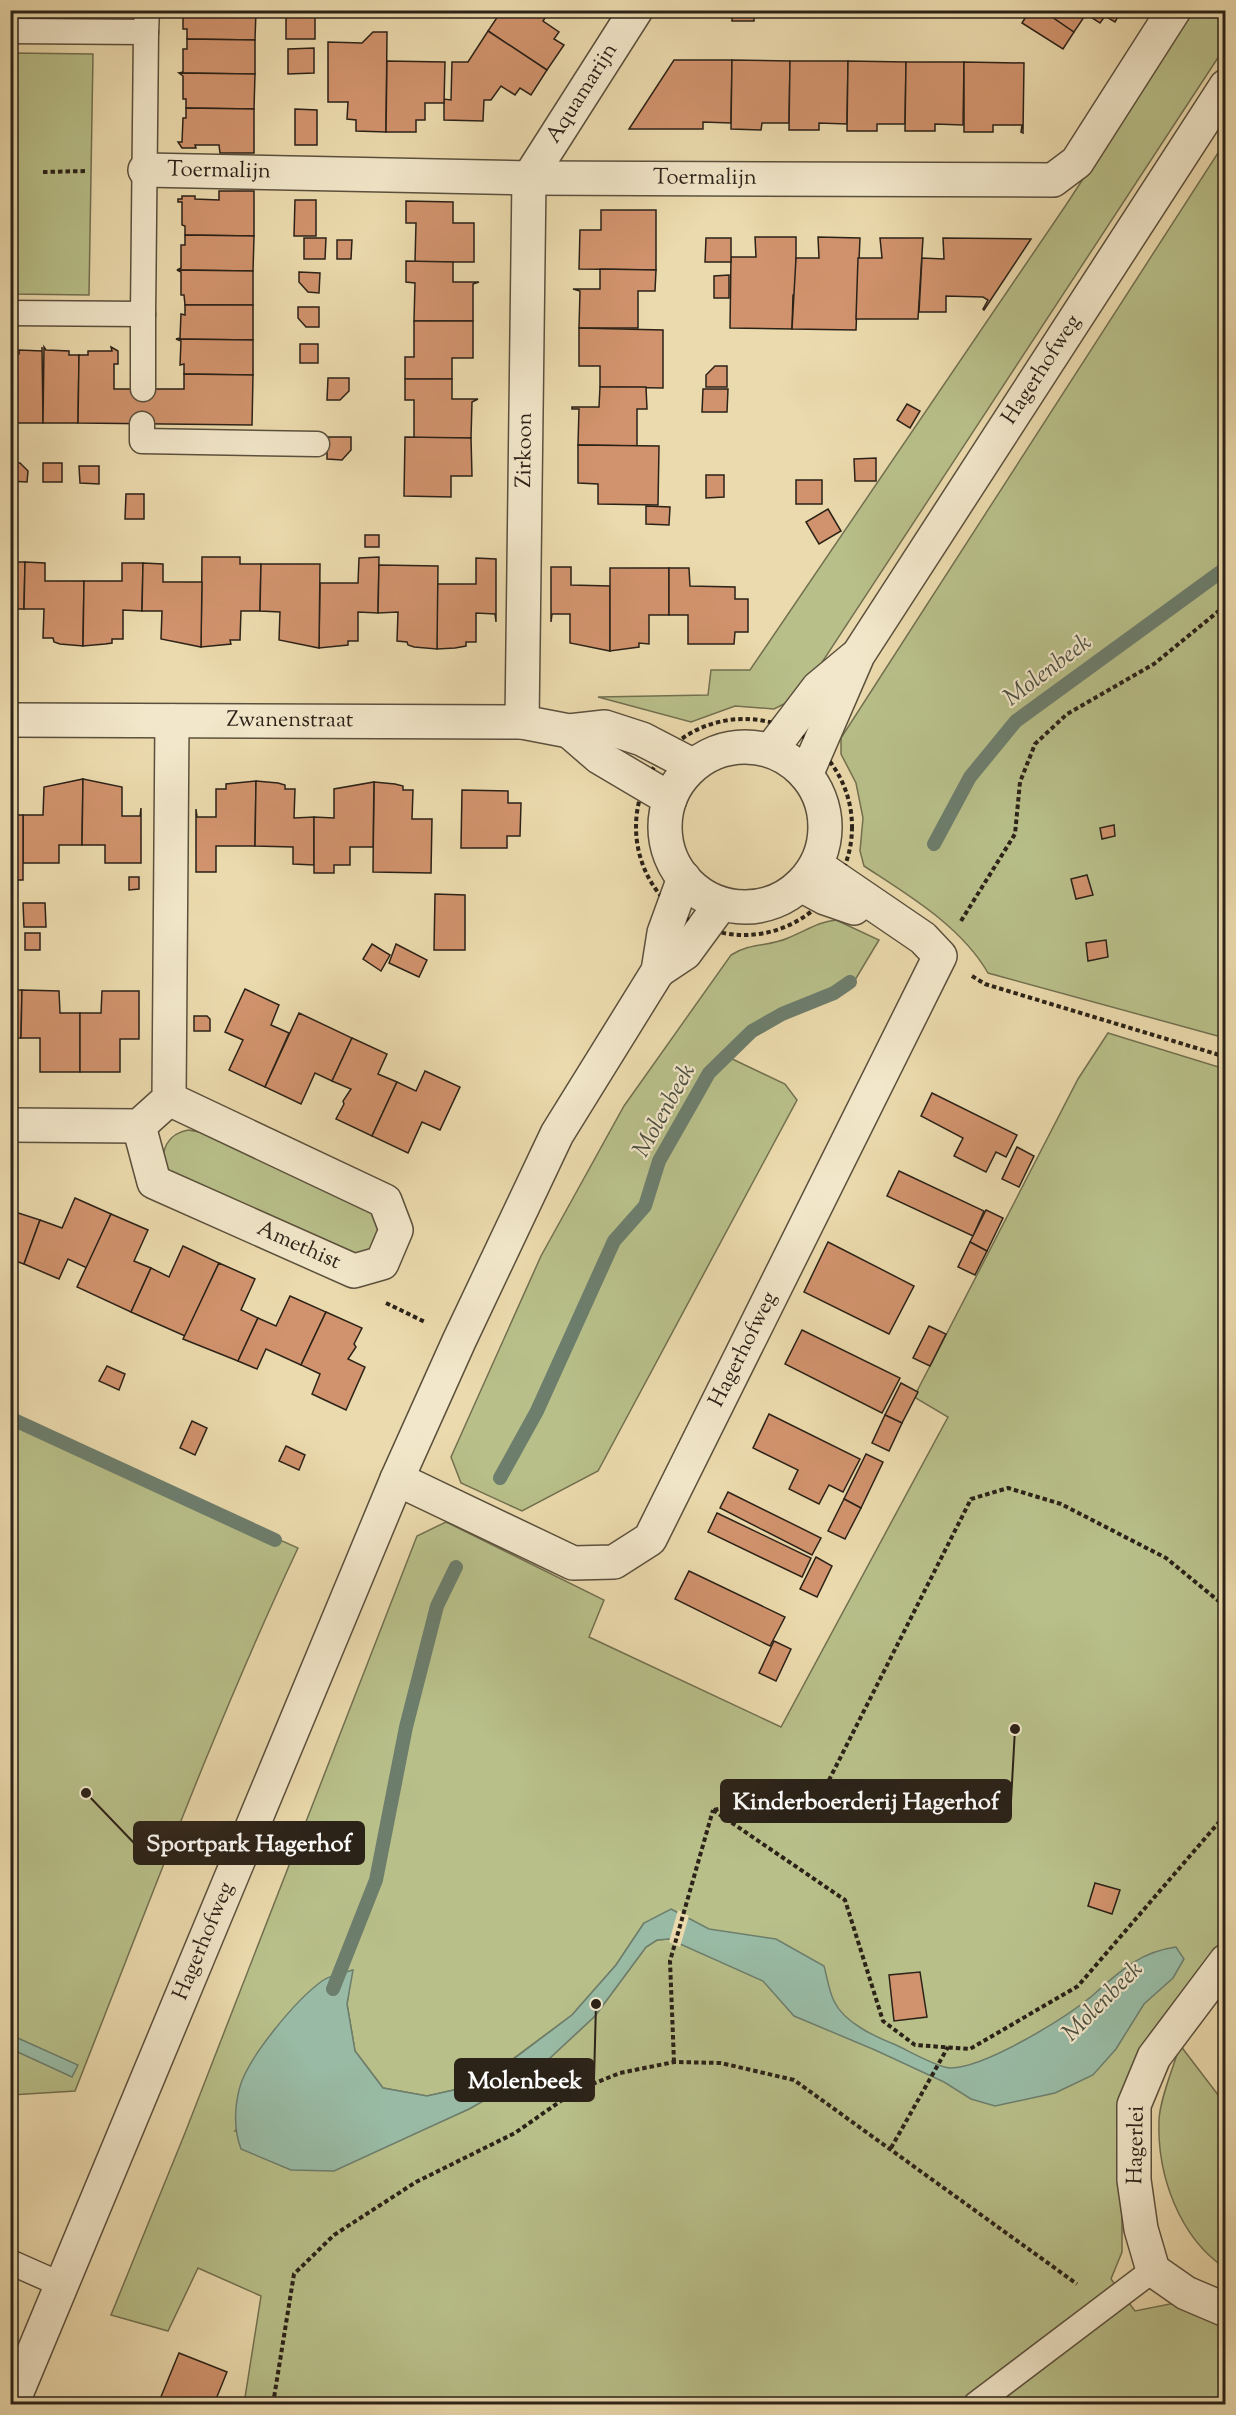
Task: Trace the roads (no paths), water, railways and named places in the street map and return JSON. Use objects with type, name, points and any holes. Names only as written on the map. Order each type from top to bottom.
[{"type":"street","name":"Aquamarijn","points":[[530,178],[636,10]]},
{"type":"street","name":"Toermalijn","points":[[145,170],[530,178],[1053,180],[1077,162],[1174,10]]},
{"type":"street","name":"Hagerhofweg","points":[[812,762],[858,655],[1226,86]]},
{"type":"street","name":"Zirkoon","points":[[522,722],[530,178]]},
{"type":"street","name":"Hagerhofweg","points":[[779,739],[818,688],[858,655]]},
{"type":"street","name":"Zwanenstraat","points":[[10,720],[522,722],[569,731],[605,727],[681,758]]},
{"type":"street","points":[[10,1125],[140,1126],[168,1099],[172,721]]},
{"type":"street","points":[[569,731],[599,757],[657,791],[678,892],[706,897],[714,915],[741,907],[762,906],[824,875],[825,818],[812,762],[790,760],[779,739],[681,758],[679,781],[657,791]]},
{"type":"street","name":"Hagerhofweg","points":[[397,1479],[573,1563],[614,1562],[650,1539],[939,956],[923,938],[824,875]]},
{"type":"street","name":"Hagerhofweg","points":[[12,2404],[397,1479],[459,1341],[557,1134],[658,971],[664,933],[678,892]]},
{"type":"street","name":"Hagerhofweg","points":[[658,971],[685,953],[714,915]]},
{"type":"street","name":"Amethist","points":[[140,1126],[154,1182],[354,1271],[382,1263],[396,1230],[385,1201],[168,1099]]},
{"type":"street","name":"Hagerlei","points":[[1153,2270],[1141,2229],[1134,2180],[1134,2105],[1154,2057],[1226,1961]]},
{"type":"street","points":[[1153,2270],[1186,2293],[1226,2310]]},
{"type":"lane","points":[[10,31],[147,21],[143,389]]},
{"type":"lane","points":[[10,313],[143,314]]},
{"type":"lane","points":[[142,424],[142,441],[317,444]]},
{"type":"lane","points":[[10,2262],[62,2285]]},
{"type":"lane","points":[[976,2404],[1153,2270]]},
{"type":"water","points":[[671,1909],[709,1929],[776,1939],[824,1966],[834,2001],[845,2016],[870,2033],[924,2059],[951,2068],[984,2060],[1044,2029],[1079,2006],[1140,1958],[1176,1947],[1184,1959],[1173,1978],[1144,2004],[1116,2049],[1093,2075],[1055,2093],[995,2106],[971,2099],[944,2082],[794,2016],[763,1981],[669,1939],[657,1940],[646,1947],[595,2016],[551,2057],[518,2081],[469,2109],[334,2171],[291,2170],[241,2149],[236,2128],[236,2105],[244,2077],[273,2031],[311,1990],[325,1979],[353,1970],[347,2004],[355,2051],[383,2088],[427,2096],[472,2086],[511,2061],[572,2015],[616,1965],[644,1923]]},
{"type":"water","points":[[11,2035],[78,2065],[72,2077],[11,2049]]},
{"type":"waterway","name":"Molenbeek","points":[[934,844],[970,777],[1016,721],[1226,568]]},
{"type":"waterway","name":"Molenbeek","points":[[500,1478],[537,1411],[614,1241],[645,1206],[659,1161],[709,1073],[752,1031],[782,1014],[834,993],[850,982]]},
{"type":"waterway","points":[[10,1418],[275,1540]]},
{"type":"waterway","name":"Molenbeek","points":[[333,1989],[376,1880],[406,1727],[437,1606],[456,1567]]},
{"type":"place","name":"Kinderboerderij Hagerhof","points":[[1015,1729]]},
{"type":"place","name":"Sportpark Hagerhof","points":[[86,1793]]},
{"type":"place","name":"Molenbeek","points":[[596,2004]]}]
